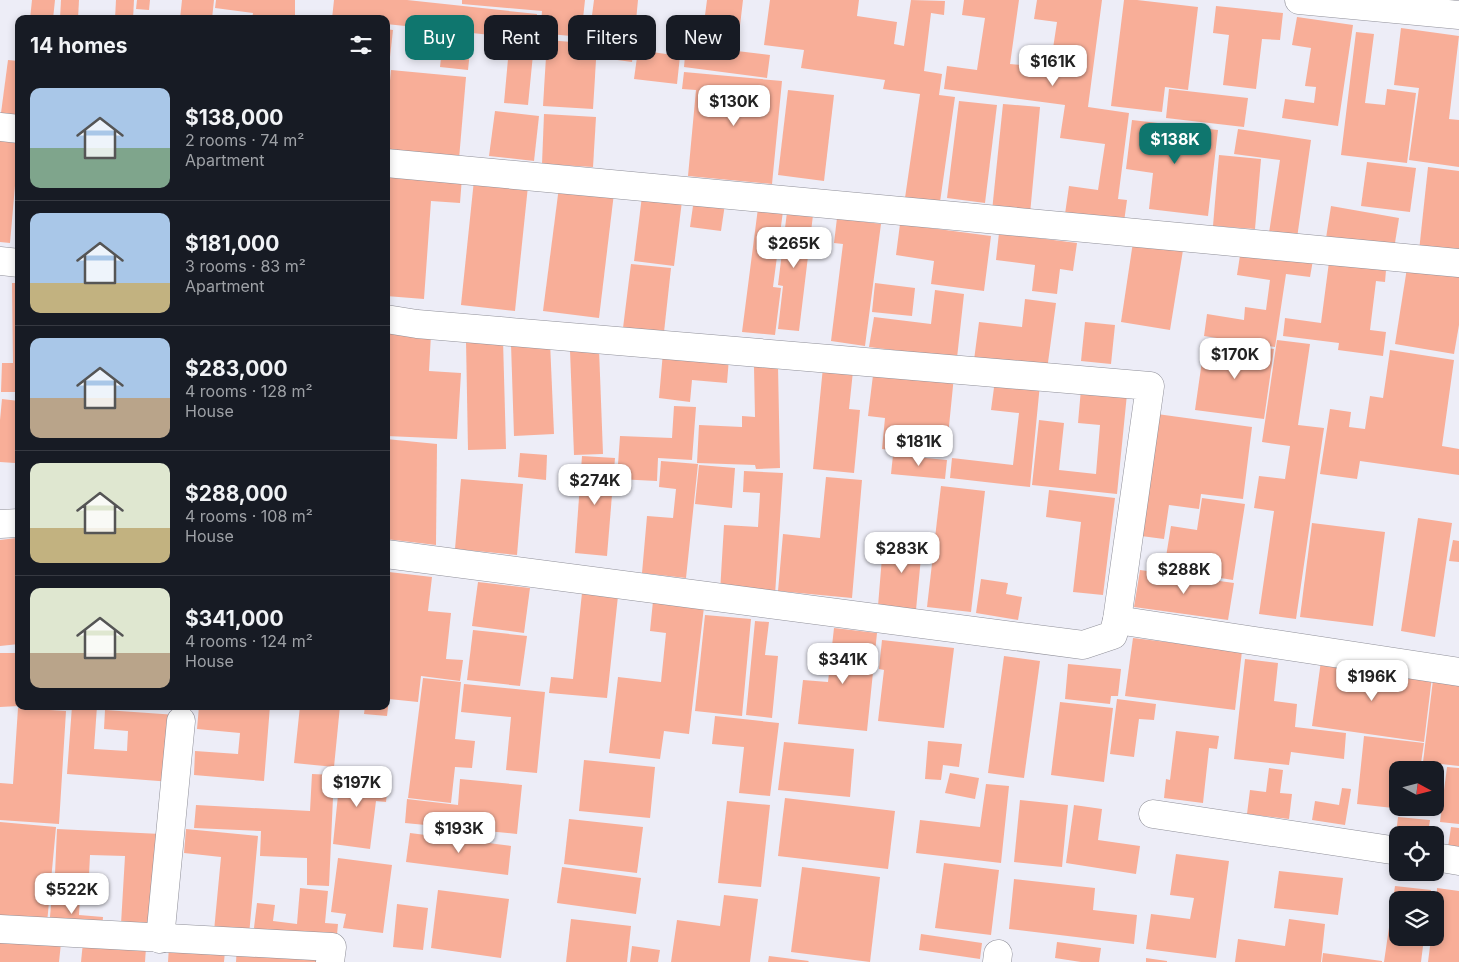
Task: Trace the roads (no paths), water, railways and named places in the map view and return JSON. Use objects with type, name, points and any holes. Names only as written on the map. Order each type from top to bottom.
[{"type":"street","points":[[1299,0],[1459,15]]},
{"type":"street","points":[[0,127],[15,128]]},
{"type":"street","points":[[390,163],[1459,263]]},
{"type":"street","points":[[0,261],[15,263]]},
{"type":"street","points":[[390,319],[1150,386],[1117,620],[1113,635],[1082,645],[390,555]]},
{"type":"street","points":[[0,524],[15,524]]},
{"type":"street","points":[[1117,620],[1459,672]]},
{"type":"street","points":[[160,939],[181,721]]},
{"type":"street","points":[[1153,814],[1389,850]]},
{"type":"street","points":[[1444,858],[1459,861]]},
{"type":"street","points":[[0,930],[332,947],[330,962]]}]
